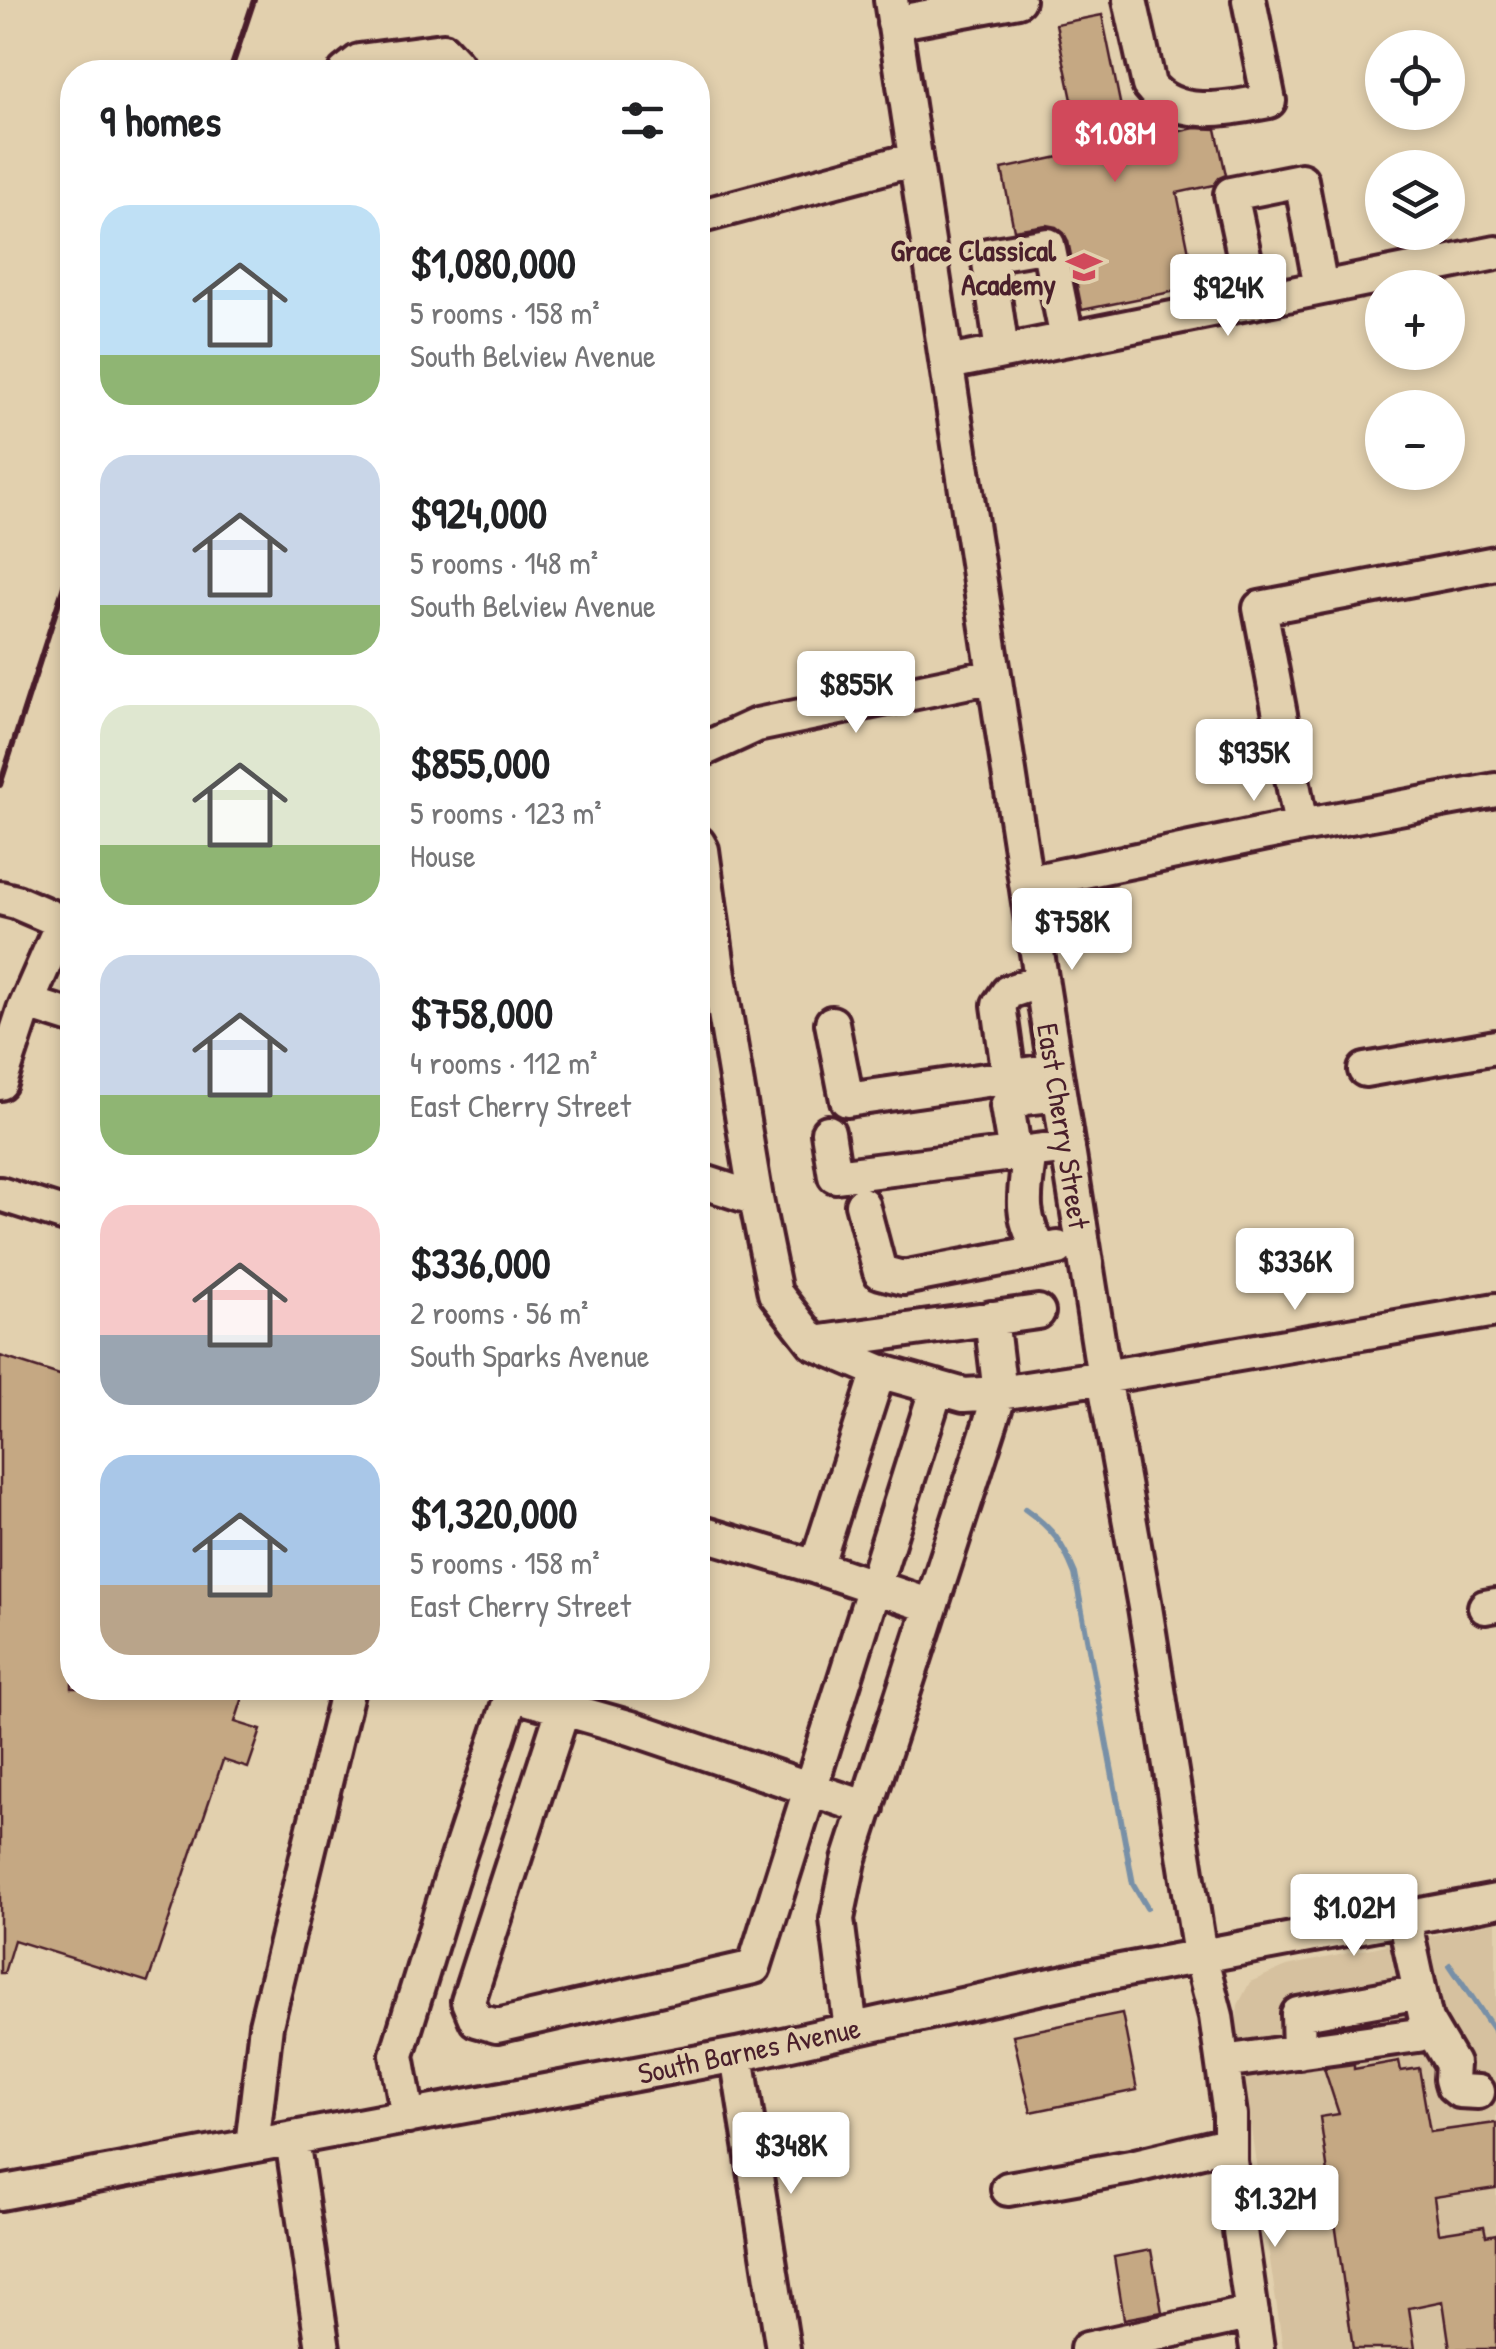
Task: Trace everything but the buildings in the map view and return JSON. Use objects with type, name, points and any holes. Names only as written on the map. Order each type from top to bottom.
[{"type":"street","points":[[892,11],[1018,0]]},
{"type":"street","points":[[1130,0],[1149,85],[1161,98],[1208,110],[1269,101],[1248,0]]},
{"type":"street","name":"East Cherry Street","points":[[892,11],[1104,1377],[1200,1955],[1216,2016],[1230,2115],[1227,2153],[1257,2349]]},
{"type":"street","points":[[367,60],[443,50],[452,60]]},
{"type":"street","points":[[710,214],[915,160]]},
{"type":"street","points":[[1254,302],[1231,194],[1301,180],[1319,278]]},
{"type":"street","points":[[1002,352],[988,255],[1048,245],[1067,339]]},
{"type":"street","points":[[948,363],[1254,302],[1319,278],[1496,253]]},
{"type":"street","points":[[1301,826],[1260,608],[1496,563]]},
{"type":"street","points":[[710,747],[757,725],[994,676]]},
{"type":"street","points":[[1026,883],[1496,790]]},
{"type":"street","points":[[0,898],[60,921]]},
{"type":"street","points":[[710,919],[756,1199],[776,1293],[814,1344],[879,1371],[964,1395],[1104,1377],[1496,1310]]},
{"type":"street","points":[[0,1082],[28,1003],[60,940]]},
{"type":"street","points":[[1009,1078],[998,1005],[1008,992],[1041,981]]},
{"type":"street","points":[[28,1003],[60,1013]]},
{"type":"street","points":[[832,1024],[847,1100],[1009,1078],[1058,1082]]},
{"type":"street","points":[[1365,1070],[1496,1047]]},
{"type":"street","points":[[1043,1251],[1031,1237],[1023,1202],[1023,1153],[1007,1106],[1058,1082]]},
{"type":"street","points":[[828,1132],[835,1176],[1068,1148]]},
{"type":"street","points":[[710,1184],[756,1199]]},
{"type":"street","points":[[0,1194],[60,1213]]},
{"type":"street","points":[[862,1204],[880,1272],[903,1278],[1083,1243]]},
{"type":"street","points":[[814,1344],[1038,1312]]},
{"type":"street","points":[[851,2030],[837,1920],[866,1808],[1000,1392],[991,1318]]},
{"type":"street","points":[[816,1567],[879,1371]]},
{"type":"street","points":[[566,1700],[468,2001],[476,2020],[496,2026],[754,1967],[937,1387]]},
{"type":"street","points":[[710,1536],[931,1606]]},
{"type":"street","points":[[252,2146],[266,2025],[345,1700]]},
{"type":"street","points":[[408,2117],[397,2055],[511,1700]]},
{"type":"street","points":[[572,1700],[866,1808]]},
{"type":"street","name":"South Barnes Avenue","points":[[0,2192],[737,2054],[1083,1978],[1496,1901]]},
{"type":"street","points":[[1404,1918],[1423,2006],[1452,2064],[1453,2086],[1478,2092]]},
{"type":"street","name":"East Cherry Street","points":[[1200,1955],[1197,2023],[1212,2119],[1227,2153]]},
{"type":"street","points":[[1223,2062],[1412,2036],[1422,2031],[1423,2006]]},
{"type":"street","points":[[737,2054],[783,2349]]},
{"type":"street","points":[[292,2139],[323,2349]]},
{"type":"street","points":[[1008,2190],[1227,2153]]},
{"type":"street","points":[[1087,2349],[1252,2314]]},
{"type":"shaded area","points":[[1496,1922],[1496,2349],[1283,2349],[1236,2026],[1238,2005],[1250,1982],[1287,1966]]},
{"type":"waterway","points":[[1025,1509],[1056,1537],[1075,1574],[1133,1884],[1147,1908]]},
{"type":"waterway","points":[[1450,1965],[1496,2033]]},
{"type":"railway","points":[[234,60],[254,0]]},
{"type":"railway","points":[[0,785],[60,598]]},
{"type":"place","name":"Grace Classical Academy","points":[[1084,267]]}]
